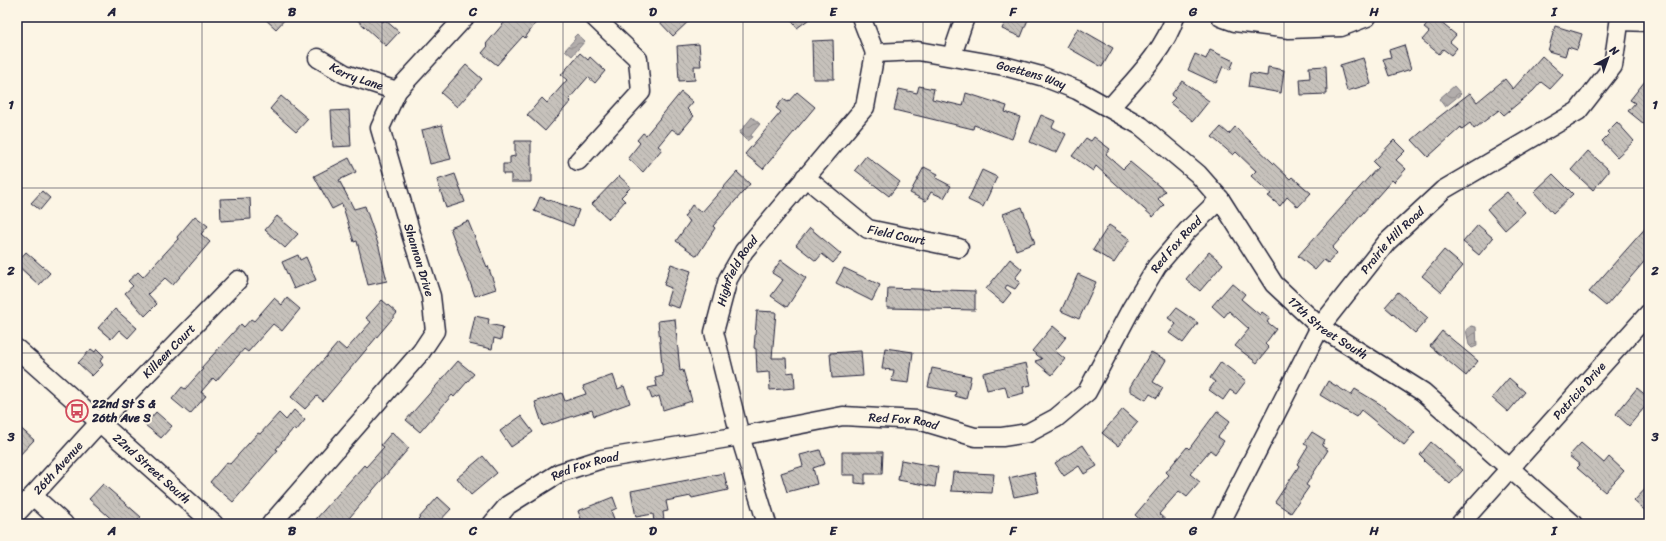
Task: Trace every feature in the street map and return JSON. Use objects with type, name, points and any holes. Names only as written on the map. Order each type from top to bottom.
[{"type":"street","name":"Shannon Drive","points":[[271,524],[421,352],[435,331],[431,296],[380,128],[397,91],[465,17]]},
{"type":"street","points":[[578,161],[641,92],[638,59],[594,17]]},
{"type":"street","points":[[861,17],[875,53]]},
{"type":"street","points":[[952,56],[965,17]]},
{"type":"street","points":[[1110,108],[1150,62],[1170,32],[1175,17]]},
{"type":"street","points":[[1221,17],[1235,22],[1289,29],[1341,27],[1367,17]]},
{"type":"street","points":[[1620,19],[1649,22]]},
{"type":"street","name":"Prairie Hill Road","points":[[1220,524],[1320,327],[1388,242],[1443,190],[1578,112],[1613,66],[1620,19]]},
{"type":"street","name":"Goettens Way","points":[[875,53],[918,51],[1004,66],[1041,76],[1077,90],[1110,108]]},
{"type":"street","name":"Highfield Road","points":[[767,524],[740,436],[714,332],[728,279],[744,251],[864,106],[875,53]]},
{"type":"street","name":"Kerry Lane","points":[[318,58],[345,74],[397,91]]},
{"type":"street","name":"17th Street South","points":[[1110,108],[1141,126],[1198,174],[1220,199],[1274,284],[1320,327],[1423,392],[1573,524]]},
{"type":"street","name":"Field Court","points":[[805,178],[868,229],[959,248]]},
{"type":"street","name":"Red Fox Road","points":[[492,524],[508,505],[558,473],[602,459],[740,436],[842,416],[918,420],[975,437],[1002,437],[1028,433],[1056,418],[1087,392],[1131,309],[1157,266],[1187,231],[1220,199]]},
{"type":"street","name":"Killeen Court","points":[[100,422],[238,280]]},
{"type":"street","name":"Patricia Drive","points":[[1460,524],[1649,313]]},
{"type":"street","name":"22nd Street South","points":[[17,349],[214,524]]},
{"type":"street","name":"26th Avenue","points":[[17,513],[100,422]]},
{"type":"street","points":[[33,496],[64,524]]},
{"type":"water","points":[[577,34],[585,41],[572,56],[565,50],[575,39],[574,37]]},
{"type":"water","points":[[1454,86],[1461,94],[1445,107],[1439,99]]},
{"type":"water","points":[[752,117],[760,124],[751,135],[752,137],[747,141],[739,133]]},
{"type":"water","points":[[1471,326],[1476,327],[1477,346],[1472,348],[1469,345],[1466,330]]},
{"type":"building","points":[[263,17],[287,17],[276,29]]},
{"type":"building","points":[[354,17],[377,17],[383,22],[385,20],[399,32],[386,46]]},
{"type":"building","points":[[509,17],[540,17],[525,38],[523,36],[497,65],[482,53],[488,46],[486,44]]},
{"type":"building","points":[[655,17],[693,17],[673,36]]},
{"type":"building","points":[[789,17],[812,17],[797,28]]},
{"type":"building","points":[[1007,17],[1029,17],[1021,37],[1002,29]]},
{"type":"building","points":[[1434,17],[1456,35],[1450,42],[1457,48],[1451,55],[1443,49],[1439,54],[1422,40],[1429,32],[1424,28]]},
{"type":"building","points":[[1555,26],[1582,34],[1577,50],[1568,47],[1565,56],[1548,51]]},
{"type":"building","points":[[1078,28],[1113,48],[1102,67],[1067,47]]},
{"type":"building","points":[[833,40],[834,79],[813,79],[812,41]]},
{"type":"building","points":[[699,44],[701,66],[694,66],[695,80],[679,81],[677,46]]},
{"type":"building","points":[[1404,45],[1411,69],[1389,76],[1383,59],[1391,57],[1389,50]]},
{"type":"building","points":[[1210,50],[1234,61],[1230,70],[1223,66],[1216,83],[1188,70],[1195,54],[1206,59]]},
{"type":"building","points":[[580,53],[588,60],[590,57],[605,71],[595,83],[588,77],[569,99],[571,101],[545,131],[527,115],[542,98],[547,103],[567,80],[561,75]]},
{"type":"building","points":[[1542,56],[1563,75],[1550,89],[1541,82],[1533,91],[1504,115],[1499,110],[1474,129],[1470,123],[1462,129],[1461,127],[1428,157],[1412,140],[1470,93],[1477,102],[1505,79],[1513,89]]},
{"type":"building","points":[[1363,58],[1371,84],[1347,91],[1340,65]]},
{"type":"building","points":[[466,65],[482,79],[457,107],[441,93]]},
{"type":"building","points":[[1326,66],[1327,94],[1301,95],[1300,79],[1310,78],[1309,67]]},
{"type":"building","points":[[1268,67],[1284,70],[1281,93],[1248,87],[1250,73],[1267,76]]},
{"type":"building","points":[[1649,76],[1649,128],[1628,111],[1635,103],[1630,100]]},
{"type":"building","points":[[1182,81],[1209,101],[1193,121],[1170,103],[1175,98],[1171,95]]},
{"type":"building","points":[[919,86],[934,89],[932,99],[963,106],[966,93],[1007,106],[1005,112],[1020,117],[1012,139],[974,125],[973,129],[894,110],[899,89],[917,93]]},
{"type":"building","points":[[681,92],[693,102],[687,109],[694,116],[679,134],[672,129],[658,146],[662,149],[643,172],[628,158],[640,143],[637,140],[643,133],[646,135]]},
{"type":"building","points":[[797,92],[815,107],[763,169],[745,154],[781,112],[776,108],[783,99],[788,102]]},
{"type":"building","points":[[281,96],[308,119],[296,132],[270,109]]},
{"type":"building","points":[[349,110],[351,146],[333,147],[331,111]]},
{"type":"building","points":[[1041,115],[1055,121],[1052,127],[1066,134],[1057,152],[1053,152],[1030,142]]},
{"type":"building","points":[[1617,122],[1634,141],[1617,157],[1602,141],[1609,134],[1607,132]]},
{"type":"building","points":[[442,125],[451,159],[430,164],[422,130]]},
{"type":"building","points":[[1221,127],[1229,134],[1235,127],[1290,179],[1292,177],[1311,193],[1298,207],[1287,197],[1280,206],[1268,196],[1271,194],[1251,176],[1256,171],[1236,152],[1233,155],[1212,137]]},
{"type":"building","points":[[1094,137],[1110,149],[1106,154],[1123,169],[1130,162],[1165,191],[1158,199],[1164,205],[1153,217],[1096,166],[1093,171],[1072,156],[1086,138],[1091,141]]},
{"type":"building","points":[[1394,140],[1405,151],[1396,160],[1406,169],[1394,182],[1392,180],[1332,248],[1337,253],[1328,263],[1324,260],[1315,270],[1298,256],[1378,167],[1373,162]]},
{"type":"building","points":[[515,141],[531,141],[531,182],[511,182],[511,174],[503,174],[503,164],[510,164],[510,157],[515,156]]},
{"type":"building","points":[[1588,151],[1608,169],[1608,172],[1593,190],[1571,170]]},
{"type":"building","points":[[866,156],[900,182],[889,196],[855,170]]},
{"type":"building","points":[[349,158],[356,172],[339,180],[354,209],[365,206],[379,247],[387,281],[368,285],[357,241],[354,242],[342,204],[332,209],[314,176]]},
{"type":"building","points":[[924,167],[938,174],[936,178],[951,186],[944,198],[931,192],[926,201],[910,193]]},
{"type":"building","points":[[982,170],[997,177],[983,207],[968,200]]},
{"type":"building","points":[[737,172],[750,184],[713,226],[715,228],[697,256],[676,241],[690,221],[684,217],[692,205],[702,212]]},
{"type":"building","points":[[455,174],[465,202],[446,208],[437,180]]},
{"type":"building","points":[[1553,174],[1573,194],[1553,213],[1534,192]]},
{"type":"building","points":[[619,176],[631,187],[621,197],[625,201],[609,219],[592,204]]},
{"type":"building","points":[[42,191],[50,198],[40,210],[31,203]]},
{"type":"building","points":[[1507,192],[1525,212],[1505,230],[1487,209]]},
{"type":"building","points":[[540,197],[579,210],[573,226],[534,211]]},
{"type":"building","points":[[250,198],[251,219],[221,221],[220,199]]},
{"type":"building","points":[[1022,207],[1035,243],[1016,250],[1003,214]]},
{"type":"building","points":[[195,216],[208,226],[201,234],[210,242],[173,285],[165,278],[148,294],[157,304],[145,316],[125,293],[133,286],[128,281],[138,272],[143,277],[178,239],[177,237]]},
{"type":"building","points":[[277,216],[298,234],[285,248],[265,230]]},
{"type":"building","points":[[468,221],[487,267],[488,266],[496,289],[475,296],[450,228]]},
{"type":"building","points":[[1649,224],[1649,256],[1606,306],[1589,292]]},
{"type":"building","points":[[1109,225],[1130,239],[1114,263],[1093,250]]},
{"type":"building","points":[[1478,225],[1493,238],[1479,255],[1463,242]]},
{"type":"building","points":[[810,228],[841,254],[833,263],[822,254],[816,261],[796,245]]},
{"type":"building","points":[[1444,250],[1463,266],[1441,292],[1422,276]]},
{"type":"building","points":[[26,252],[50,273],[39,285],[17,265],[17,262]]},
{"type":"building","points":[[1209,252],[1223,264],[1200,291],[1186,279]]},
{"type":"building","points":[[298,255],[300,260],[306,257],[316,280],[294,289],[282,262]]},
{"type":"building","points":[[1010,259],[1022,269],[1015,278],[1020,282],[1015,289],[1007,285],[1005,288],[1011,293],[1003,303],[986,289]]},
{"type":"building","points":[[781,260],[806,278],[787,307],[771,296],[783,280],[772,273]]},
{"type":"building","points":[[671,264],[691,271],[679,308],[666,304],[671,288],[664,285]]},
{"type":"building","points":[[844,268],[880,285],[872,301],[836,283]]},
{"type":"building","points":[[1078,274],[1096,282],[1079,319],[1061,311]]},
{"type":"building","points":[[1232,283],[1245,294],[1241,299],[1260,315],[1262,312],[1270,318],[1267,322],[1276,329],[1265,344],[1269,348],[1257,363],[1235,346],[1249,329],[1229,311],[1224,317],[1212,306]]},
{"type":"building","points":[[888,288],[975,291],[975,310],[887,308]]},
{"type":"building","points":[[1398,292],[1428,318],[1415,333],[1385,307]]},
{"type":"building","points":[[274,298],[282,305],[287,298],[300,309],[282,331],[273,324],[248,352],[244,349],[216,381],[213,378],[201,392],[206,396],[190,414],[172,399],[182,387],[185,389],[203,369],[201,368],[241,324],[244,327],[251,319],[254,321]]},
{"type":"building","points":[[382,300],[397,313],[323,401],[317,396],[305,409],[291,397],[338,343],[346,350],[371,322],[366,318]]},
{"type":"building","points":[[1176,308],[1198,323],[1183,343],[1169,333],[1176,324],[1168,318]]},
{"type":"building","points":[[115,309],[137,328],[128,338],[119,330],[111,339],[98,328]]},
{"type":"building","points":[[757,311],[776,312],[772,358],[786,358],[787,373],[794,372],[795,388],[770,390],[769,372],[757,373],[756,349],[754,348]]},
{"type":"building","points":[[475,316],[489,319],[488,324],[503,327],[501,340],[494,338],[492,349],[469,344]]},
{"type":"building","points":[[675,319],[680,371],[683,370],[692,401],[663,410],[659,396],[652,399],[648,388],[657,386],[655,378],[663,376],[658,321]]},
{"type":"building","points":[[1053,326],[1066,337],[1055,351],[1065,359],[1052,375],[1035,361],[1042,359],[1032,351]]},
{"type":"building","points":[[1442,331],[1478,361],[1466,376],[1430,346]]},
{"type":"building","points":[[885,348],[913,352],[909,383],[892,381],[894,370],[882,369]]},
{"type":"building","points":[[91,349],[95,352],[97,349],[104,356],[100,361],[103,365],[92,376],[78,363]]},
{"type":"building","points":[[861,351],[863,376],[832,378],[830,353]]},
{"type":"building","points":[[1151,352],[1166,360],[1153,382],[1163,388],[1157,398],[1150,394],[1146,400],[1130,391],[1130,387]]},
{"type":"building","points":[[458,361],[474,374],[454,397],[452,395],[420,432],[406,420]]},
{"type":"building","points":[[1221,362],[1246,381],[1236,394],[1230,390],[1223,400],[1209,390],[1215,382],[1210,378]]},
{"type":"building","points":[[1026,363],[1031,385],[1023,387],[1024,393],[1008,397],[1005,386],[987,390],[983,373]]},
{"type":"building","points":[[932,368],[971,376],[966,399],[955,396],[956,392],[928,387]]},
{"type":"building","points":[[613,375],[618,389],[624,386],[630,403],[594,416],[592,410],[543,426],[535,402],[562,393],[565,401],[586,394],[583,386]]},
{"type":"building","points":[[1509,378],[1525,392],[1508,412],[1492,398]]},
{"type":"building","points":[[1328,381],[1351,395],[1355,389],[1380,404],[1415,432],[1404,445],[1361,410],[1356,417],[1320,395]]},
{"type":"building","points":[[1637,388],[1649,398],[1649,402],[1629,426],[1616,414]]},
{"type":"building","points":[[1123,409],[1138,422],[1118,446],[1102,433]]},
{"type":"building","points":[[294,410],[305,420],[296,431],[293,429],[276,449],[278,450],[233,502],[210,482],[227,462],[230,464],[258,433],[260,434],[279,413],[286,420]]},
{"type":"building","points":[[1217,411],[1230,421],[1218,437],[1224,441],[1215,454],[1210,450],[1190,474],[1200,482],[1187,497],[1179,491],[1159,514],[1170,524],[1145,524],[1135,515],[1169,475],[1166,472],[1187,447],[1189,449]]},
{"type":"building","points":[[156,412],[172,426],[161,438],[145,425]]},
{"type":"building","points":[[521,416],[533,432],[511,447],[500,431]]},
{"type":"building","points":[[17,425],[34,440],[17,458]]},
{"type":"building","points":[[392,432],[409,448],[344,524],[322,524],[316,519],[364,465],[366,467],[384,447],[381,445]]},
{"type":"building","points":[[1312,432],[1325,440],[1322,446],[1328,450],[1306,485],[1309,487],[1291,513],[1275,502],[1299,466],[1297,464],[1308,446],[1304,444]]},
{"type":"building","points":[[1431,442],[1463,470],[1450,484],[1424,461],[1425,460],[1420,455]]},
{"type":"building","points":[[1581,443],[1604,463],[1609,457],[1624,471],[1605,492],[1577,468],[1580,465],[1569,456]]},
{"type":"building","points":[[1083,445],[1097,466],[1084,474],[1079,466],[1064,476],[1055,463]]},
{"type":"building","points":[[820,450],[825,464],[813,468],[817,484],[787,492],[781,473],[803,466],[800,455]]},
{"type":"building","points":[[842,452],[883,452],[882,474],[865,474],[865,484],[855,483],[855,475],[842,475]]},
{"type":"building","points":[[483,456],[497,473],[471,495],[457,478]]},
{"type":"building","points":[[901,460],[938,467],[935,487],[898,480]]},
{"type":"building","points":[[953,472],[994,474],[992,493],[951,491]]},
{"type":"building","points":[[1034,472],[1039,492],[1014,497],[1009,478]]},
{"type":"building","points":[[724,473],[728,490],[692,498],[691,496],[666,501],[668,511],[663,512],[664,520],[654,522],[653,514],[636,517],[631,491]]},
{"type":"building","points":[[103,484],[141,517],[134,524],[117,524],[89,499]]},
{"type":"building","points":[[1649,485],[1649,514],[1634,501]]},
{"type":"building","points":[[438,497],[451,509],[437,524],[423,524],[418,519]]},
{"type":"building","points":[[613,497],[617,508],[611,511],[616,524],[583,524],[578,511]]},
{"type":"place","name":"22nd St S & 26th Ave S","points":[[77,411]]}]
